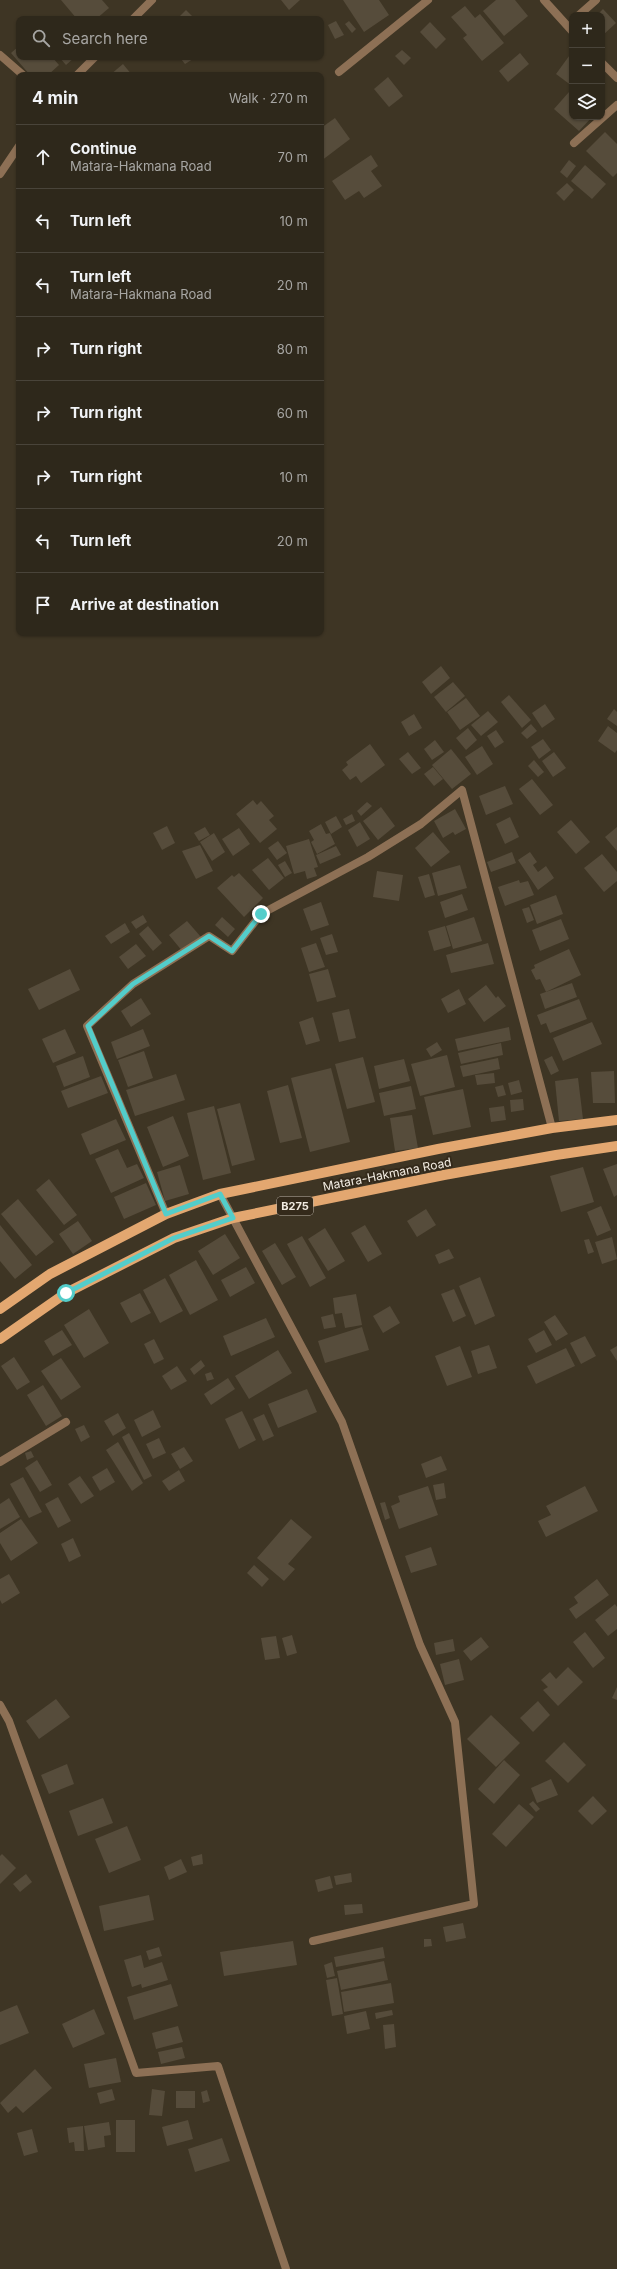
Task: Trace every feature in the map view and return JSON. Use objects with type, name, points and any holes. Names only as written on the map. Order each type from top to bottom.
[{"type":"main road","name":"Matara-Hakmana Road","points":[[0,1309],[50,1274],[166,1214],[220,1194],[438,1149],[552,1128],[617,1120]]},
{"type":"main road","name":"Matara-Hakmana Road","points":[[0,1338],[73,1289],[174,1238],[233,1218],[556,1155],[617,1146]]},
{"type":"street","points":[[136,16],[152,0]]},
{"type":"street","points":[[339,72],[428,0]]},
{"type":"street","points":[[544,0],[569,25]]},
{"type":"street","points":[[582,12],[596,0]]},
{"type":"street","points":[[0,55],[19,72]]},
{"type":"street","points":[[80,72],[92,60]]},
{"type":"street","points":[[605,66],[617,78]]},
{"type":"street","points":[[574,143],[617,105]]},
{"type":"street","points":[[0,174],[16,150]]},
{"type":"street","points":[[166,1214],[88,1026],[133,984],[209,936],[232,951],[261,914],[368,857],[421,824],[462,790],[552,1128]]},
{"type":"street","points":[[220,1194],[342,1422],[420,1645],[456,1722],[474,1904],[313,1941]]},
{"type":"street","points":[[0,1462],[66,1422]]},
{"type":"street","points":[[0,1705],[9,1721],[136,2074],[218,2066],[286,2269]]},
{"type":"building","points":[[61,0],[102,0],[109,8],[100,16],[74,16]]},
{"type":"building","points":[[281,0],[300,0],[289,10]]},
{"type":"building","points":[[343,0],[379,0],[389,15],[364,32]]},
{"type":"building","points":[[496,0],[515,0],[528,16],[504,36],[483,11]]},
{"type":"building","points":[[465,6],[475,18],[480,14],[504,43],[482,61],[463,38],[467,35],[451,17]]},
{"type":"building","points":[[603,9],[616,23],[605,33],[605,12],[600,12]]},
{"type":"building","points":[[186,10],[192,16],[180,16]]},
{"type":"building","points":[[336,21],[344,35],[335,39],[328,25]]},
{"type":"building","points":[[349,21],[356,29],[352,33],[345,24]]},
{"type":"building","points":[[430,22],[446,39],[436,49],[420,32]]},
{"type":"building","points":[[16,49],[16,59],[11,53]]},
{"type":"building","points":[[402,50],[411,58],[404,65],[395,56]]},
{"type":"building","points":[[520,53],[529,64],[508,82],[499,71]]},
{"type":"building","points":[[569,56],[569,84],[556,74]]},
{"type":"building","points":[[17,60],[55,60],[59,65],[51,72],[27,72]]},
{"type":"building","points":[[62,60],[72,60],[66,65]]},
{"type":"building","points":[[182,60],[191,60],[185,64]]},
{"type":"building","points":[[123,64],[130,72],[114,72]]},
{"type":"building","points":[[388,77],[403,96],[389,107],[374,89]]},
{"type":"building","points":[[569,92],[569,120],[589,120],[579,131],[554,109]]},
{"type":"building","points":[[335,118],[350,139],[324,159],[324,126]]},
{"type":"building","points":[[605,132],[617,144],[617,173],[613,177],[586,151]]},
{"type":"building","points":[[371,155],[378,166],[371,171],[382,186],[364,198],[359,191],[345,200],[332,181]]},
{"type":"building","points":[[569,160],[576,166],[567,178],[560,172]]},
{"type":"building","points":[[585,165],[606,184],[592,199],[571,181]]},
{"type":"building","points":[[567,183],[574,190],[564,201],[556,193]]},
{"type":"building","points":[[441,666],[450,678],[431,694],[422,682]]},
{"type":"building","points":[[453,682],[465,696],[446,712],[434,697]]},
{"type":"building","points":[[509,695],[531,720],[522,728],[501,702]]},
{"type":"building","points":[[466,698],[480,716],[460,730],[447,712]]},
{"type":"building","points":[[545,704],[555,719],[542,728],[532,713]]},
{"type":"building","points":[[614,709],[617,712],[617,726],[607,719]]},
{"type":"building","points":[[488,711],[498,722],[481,736],[471,725]]},
{"type":"building","points":[[414,714],[422,728],[409,736],[401,722]]},
{"type":"building","points":[[531,724],[537,731],[527,739],[521,733]]},
{"type":"building","points":[[608,726],[617,733],[617,750],[615,753],[598,741]]},
{"type":"building","points":[[468,728],[477,740],[466,750],[456,738]]},
{"type":"building","points":[[496,730],[504,742],[495,748],[487,736]]},
{"type":"building","points":[[543,739],[551,750],[539,759],[531,747]]},
{"type":"building","points":[[435,740],[444,752],[432,760],[424,749]]},
{"type":"building","points":[[370,744],[385,765],[361,783],[356,776],[350,780],[342,770],[348,765],[346,762]]},
{"type":"building","points":[[482,746],[493,764],[477,775],[465,757]]},
{"type":"building","points":[[451,749],[471,774],[452,789],[432,765]]},
{"type":"building","points":[[408,752],[421,768],[412,774],[399,759]]},
{"type":"building","points":[[554,752],[566,768],[553,777],[542,761]]},
{"type":"building","points":[[534,760],[544,772],[538,777],[528,766]]},
{"type":"building","points":[[433,767],[443,779],[434,786],[424,774]]},
{"type":"building","points":[[532,779],[553,805],[540,815],[519,789]]},
{"type":"building","points":[[505,786],[513,804],[486,815],[479,796]]},
{"type":"building","points":[[253,800],[257,805],[261,801],[274,816],[269,820],[277,829],[260,843],[236,814]]},
{"type":"building","points":[[367,802],[372,806],[361,816],[357,811]]},
{"type":"building","points":[[381,807],[395,826],[378,840],[363,821]]},
{"type":"building","points":[[455,809],[466,829],[455,835],[453,832],[443,838],[434,821]]},
{"type":"building","points":[[352,814],[355,821],[346,825],[343,819]]},
{"type":"building","points":[[336,816],[342,827],[331,834],[325,822]]},
{"type":"building","points":[[510,817],[519,837],[505,844],[496,824]]},
{"type":"building","points":[[571,820],[590,842],[576,854],[557,832]]},
{"type":"building","points":[[360,822],[370,839],[357,847],[348,830]]},
{"type":"building","points":[[321,824],[326,834],[330,833],[335,844],[317,854],[311,842],[314,840],[309,831]]},
{"type":"building","points":[[167,826],[175,843],[162,850],[153,833]]},
{"type":"building","points":[[205,827],[210,835],[199,841],[194,833]]},
{"type":"building","points":[[617,827],[617,851],[605,837]]},
{"type":"building","points":[[239,828],[250,844],[233,856],[222,839]]},
{"type":"building","points":[[433,832],[450,852],[431,867],[415,848]]},
{"type":"building","points":[[214,833],[225,852],[212,861],[200,842]]},
{"type":"building","points":[[309,839],[318,867],[314,868],[317,876],[307,879],[305,871],[294,874],[286,846]]},
{"type":"building","points":[[278,841],[287,853],[277,860],[268,848]]},
{"type":"building","points":[[200,845],[213,871],[196,879],[182,851]]},
{"type":"building","points":[[336,846],[341,855],[320,864],[316,855]]},
{"type":"building","points":[[512,852],[516,863],[491,872],[487,862]]},
{"type":"building","points":[[530,852],[537,862],[533,865],[538,872],[546,866],[554,878],[538,890],[518,860]]},
{"type":"building","points":[[602,854],[617,872],[617,881],[604,892],[584,868]]},
{"type":"building","points":[[268,858],[284,878],[269,890],[252,870]]},
{"type":"building","points":[[285,861],[292,873],[285,877],[278,865]]},
{"type":"building","points":[[460,865],[467,888],[438,896],[432,873]]},
{"type":"building","points":[[377,871],[403,875],[399,901],[373,897]]},
{"type":"building","points":[[239,873],[263,898],[244,917],[217,888],[232,875],[234,877]]},
{"type":"building","points":[[429,874],[435,895],[425,898],[418,877]]},
{"type":"building","points":[[519,880],[520,883],[528,881],[534,895],[505,906],[498,887]]},
{"type":"building","points":[[462,894],[468,910],[445,918],[440,902]]},
{"type":"building","points":[[556,895],[563,914],[537,924],[530,905]]},
{"type":"building","points":[[321,902],[329,925],[311,931],[303,909]]},
{"type":"building","points":[[529,907],[534,920],[527,923],[522,909]]},
{"type":"building","points":[[143,915],[147,922],[136,929],[131,922]]},
{"type":"building","points":[[222,917],[235,929],[228,937],[215,925]]},
{"type":"building","points":[[474,917],[482,941],[453,949],[446,926]]},
{"type":"building","points":[[561,919],[569,939],[540,951],[532,930]]},
{"type":"building","points":[[187,921],[201,937],[183,952],[169,935]]},
{"type":"building","points":[[125,923],[130,932],[111,944],[105,936]]},
{"type":"building","points":[[148,926],[162,943],[153,951],[139,934]]},
{"type":"building","points":[[445,926],[451,946],[434,951],[428,931]]},
{"type":"building","points":[[332,934],[338,952],[326,955],[320,938]]},
{"type":"building","points":[[316,943],[325,967],[309,972],[301,948]]},
{"type":"building","points":[[488,943],[494,964],[451,973],[446,955]]},
{"type":"building","points":[[136,944],[146,956],[128,969],[119,957]]},
{"type":"building","points":[[569,949],[581,975],[546,992],[540,979],[536,980],[531,970],[535,968],[534,965]]},
{"type":"building","points":[[70,969],[80,990],[39,1010],[28,989]]},
{"type":"building","points":[[328,969],[336,997],[317,1002],[309,974]]},
{"type":"building","points":[[572,983],[577,997],[545,1009],[540,994]]},
{"type":"building","points":[[486,985],[496,998],[498,996],[506,1006],[484,1022],[468,999]]},
{"type":"building","points":[[459,989],[466,1004],[448,1013],[441,999]]},
{"type":"building","points":[[141,998],[151,1014],[131,1027],[121,1011]]},
{"type":"building","points":[[579,999],[587,1019],[550,1033],[546,1023],[541,1025],[537,1015]]},
{"type":"building","points":[[349,1009],[356,1038],[339,1042],[332,1013]]},
{"type":"building","points":[[313,1017],[320,1041],[306,1045],[299,1022]]},
{"type":"building","points":[[592,1022],[602,1044],[563,1061],[553,1038]]},
{"type":"building","points":[[509,1027],[511,1040],[458,1051],[455,1039]]},
{"type":"building","points":[[65,1029],[76,1053],[53,1063],[42,1039]]},
{"type":"building","points":[[143,1029],[150,1046],[117,1059],[111,1042]]},
{"type":"building","points":[[437,1042],[442,1050],[431,1057],[426,1049]]},
{"type":"building","points":[[501,1043],[503,1055],[461,1064],[458,1053]]},
{"type":"building","points":[[144,1051],[153,1078],[128,1087],[118,1060]]},
{"type":"building","points":[[447,1055],[455,1087],[420,1096],[411,1064]]},
{"type":"building","points":[[83,1056],[90,1077],[64,1087],[56,1066]]},
{"type":"building","points":[[552,1056],[559,1071],[551,1075],[544,1060]]},
{"type":"building","points":[[363,1057],[375,1102],[347,1109],[335,1064]]},
{"type":"building","points":[[498,1058],[500,1069],[463,1077],[460,1066]]},
{"type":"building","points":[[404,1059],[410,1081],[379,1089],[374,1066]]},
{"type":"building","points":[[331,1068],[350,1142],[310,1152],[291,1078]]},
{"type":"building","points":[[614,1071],[615,1103],[593,1103],[591,1072]]},
{"type":"building","points":[[494,1073],[495,1083],[477,1085],[475,1075]]},
{"type":"building","points":[[176,1074],[185,1100],[135,1116],[126,1090]]},
{"type":"building","points":[[101,1076],[108,1093],[68,1108],[61,1091]]},
{"type":"building","points":[[578,1078],[583,1119],[559,1121],[555,1081]]},
{"type":"building","points":[[519,1080],[522,1092],[511,1095],[508,1083]]},
{"type":"building","points":[[288,1085],[302,1138],[280,1143],[267,1091]]},
{"type":"building","points":[[503,1085],[506,1095],[498,1097],[495,1087]]},
{"type":"building","points":[[411,1086],[416,1109],[384,1116],[379,1093]]},
{"type":"building","points":[[463,1089],[471,1127],[433,1135],[424,1097]]},
{"type":"building","points":[[523,1099],[524,1110],[511,1112],[510,1100]]},
{"type":"building","points":[[240,1103],[255,1160],[232,1166],[217,1109]]},
{"type":"building","points":[[214,1106],[231,1173],[203,1180],[187,1113]]},
{"type":"building","points":[[504,1106],[506,1120],[491,1122],[489,1108]]},
{"type":"building","points":[[412,1115],[418,1148],[395,1151],[390,1118]]},
{"type":"building","points":[[173,1116],[189,1156],[163,1167],[147,1127]]},
{"type":"building","points":[[116,1119],[126,1140],[90,1155],[81,1134]]},
{"type":"building","points":[[118,1149],[127,1168],[137,1164],[144,1178],[111,1193],[95,1159]]},
{"type":"building","points":[[617,1164],[617,1195],[614,1197],[603,1169]]},
{"type":"building","points":[[180,1165],[189,1194],[165,1201],[157,1172]]},
{"type":"building","points":[[583,1167],[594,1202],[561,1212],[550,1176]]},
{"type":"building","points":[[49,1179],[77,1215],[64,1225],[36,1190]]},
{"type":"building","points":[[146,1183],[156,1205],[124,1219],[114,1197]]},
{"type":"building","points":[[18,1199],[54,1242],[36,1256],[1,1214]]},
{"type":"building","points":[[601,1206],[611,1230],[597,1236],[587,1212]]},
{"type":"building","points":[[426,1209],[436,1225],[417,1237],[407,1221]]},
{"type":"building","points":[[78,1221],[92,1241],[73,1254],[59,1234]]},
{"type":"building","points":[[0,1225],[32,1265],[15,1279],[0,1261]]},
{"type":"building","points":[[365,1225],[382,1254],[368,1262],[351,1233]]},
{"type":"building","points":[[325,1228],[345,1261],[328,1271],[308,1239]]},
{"type":"building","points":[[225,1234],[240,1258],[213,1275],[198,1251]]},
{"type":"building","points":[[302,1236],[326,1278],[310,1287],[287,1244]]},
{"type":"building","points":[[612,1237],[617,1259],[602,1264],[595,1242]]},
{"type":"building","points":[[589,1239],[594,1252],[588,1254],[584,1240]]},
{"type":"building","points":[[275,1243],[296,1277],[282,1285],[262,1251]]},
{"type":"building","points":[[449,1249],[454,1258],[439,1264],[435,1255]]},
{"type":"building","points":[[196,1260],[218,1300],[190,1315],[169,1275]]},
{"type":"building","points":[[246,1267],[255,1283],[230,1297],[221,1280]]},
{"type":"building","points":[[480,1277],[495,1316],[475,1325],[459,1286]]},
{"type":"building","points":[[165,1278],[183,1311],[160,1323],[143,1290]]},
{"type":"building","points":[[454,1289],[466,1316],[453,1322],[441,1294]]},
{"type":"building","points":[[140,1293],[151,1313],[131,1323],[120,1303]]},
{"type":"building","points":[[356,1294],[362,1325],[345,1328],[342,1313],[335,1314],[333,1298]]},
{"type":"building","points":[[390,1306],[400,1323],[383,1333],[373,1316]]},
{"type":"building","points":[[89,1309],[109,1343],[84,1358],[64,1325]]},
{"type":"building","points":[[333,1314],[336,1327],[324,1329],[321,1317]]},
{"type":"building","points":[[555,1315],[568,1334],[556,1341],[544,1322]]},
{"type":"building","points":[[266,1318],[275,1337],[231,1356],[223,1336]]},
{"type":"building","points":[[362,1327],[369,1350],[325,1363],[318,1341]]},
{"type":"building","points":[[62,1330],[72,1345],[53,1356],[44,1341]]},
{"type":"building","points":[[544,1330],[552,1345],[536,1353],[528,1339]]},
{"type":"building","points":[[585,1336],[596,1356],[581,1364],[570,1343]]},
{"type":"building","points":[[154,1339],[164,1359],[154,1364],[144,1344]]},
{"type":"building","points":[[489,1345],[497,1368],[478,1374],[471,1351]]},
{"type":"building","points":[[460,1346],[472,1377],[447,1386],[435,1356]]},
{"type":"building","points":[[617,1346],[617,1361],[610,1350]]},
{"type":"building","points":[[566,1348],[575,1366],[536,1384],[527,1366]]},
{"type":"building","points":[[278,1350],[292,1373],[249,1399],[235,1376]]},
{"type":"building","points":[[14,1357],[30,1382],[17,1390],[1,1366]]},
{"type":"building","points":[[61,1358],[81,1387],[61,1400],[41,1371]]},
{"type":"building","points":[[201,1360],[205,1366],[194,1375],[190,1369]]},
{"type":"building","points":[[177,1366],[187,1381],[171,1390],[162,1376]]},
{"type":"building","points":[[211,1372],[214,1379],[207,1381],[205,1374]]},
{"type":"building","points":[[228,1378],[235,1389],[211,1405],[204,1394]]},
{"type":"building","points":[[43,1385],[62,1416],[46,1426],[27,1395]]},
{"type":"building","points":[[307,1389],[317,1412],[278,1428],[268,1404]]},
{"type":"building","points":[[153,1410],[161,1427],[142,1437],[134,1420]]},
{"type":"building","points":[[242,1411],[256,1440],[239,1449],[225,1419]]},
{"type":"building","points":[[118,1413],[126,1428],[113,1436],[104,1421]]},
{"type":"building","points":[[264,1414],[274,1436],[263,1441],[253,1419]]},
{"type":"building","points":[[84,1425],[90,1437],[81,1442],[75,1429]]},
{"type":"building","points":[[129,1433],[152,1476],[144,1480],[122,1437]]},
{"type":"building","points":[[159,1438],[166,1453],[153,1459],[146,1444]]},
{"type":"building","points":[[118,1442],[143,1483],[132,1491],[106,1450]]},
{"type":"building","points":[[184,1447],[193,1461],[180,1469],[171,1454]]},
{"type":"building","points":[[31,1451],[34,1457],[27,1460],[25,1453]]},
{"type":"building","points":[[441,1456],[447,1470],[426,1478],[421,1464]]},
{"type":"building","points":[[37,1460],[52,1485],[40,1492],[25,1468]]},
{"type":"building","points":[[107,1468],[115,1482],[100,1491],[92,1477]]},
{"type":"building","points":[[179,1470],[185,1481],[169,1491],[162,1481]]},
{"type":"building","points":[[80,1476],[94,1496],[81,1504],[68,1484]]},
{"type":"building","points":[[23,1477],[42,1512],[29,1518],[10,1484]]},
{"type":"building","points":[[444,1483],[446,1498],[436,1500],[433,1485]]},
{"type":"building","points":[[428,1486],[438,1515],[399,1529],[391,1506],[400,1502],[398,1496]]},
{"type":"building","points":[[585,1486],[598,1511],[546,1537],[538,1521],[551,1515],[546,1506]]},
{"type":"building","points":[[58,1497],[71,1521],[58,1528],[45,1504]]},
{"type":"building","points":[[9,1498],[20,1517],[0,1529],[0,1504]]},
{"type":"building","points":[[385,1502],[390,1518],[385,1520],[380,1503]]},
{"type":"building","points":[[21,1519],[38,1543],[11,1561],[0,1543],[0,1533]]},
{"type":"building","points":[[291,1519],[312,1537],[288,1564],[295,1569],[284,1581],[257,1558]]},
{"type":"building","points":[[73,1538],[81,1556],[69,1562],[61,1544]]},
{"type":"building","points":[[431,1547],[437,1565],[411,1573],[405,1556]]},
{"type":"building","points":[[254,1565],[269,1579],[262,1587],[247,1573]]},
{"type":"building","points":[[9,1574],[20,1593],[2,1604],[0,1600],[0,1579]]},
{"type":"building","points":[[597,1579],[609,1595],[576,1619],[569,1609],[578,1603],[574,1597]]},
{"type":"building","points":[[615,1604],[617,1607],[617,1629],[608,1636],[595,1620]]},
{"type":"building","points":[[585,1632],[605,1658],[593,1668],[573,1642]]},
{"type":"building","points":[[292,1635],[297,1653],[287,1656],[282,1638]]},
{"type":"building","points":[[276,1636],[280,1658],[265,1660],[261,1638]]},
{"type":"building","points":[[481,1637],[489,1647],[471,1661],[463,1651]]},
{"type":"building","points":[[453,1639],[455,1651],[436,1655],[434,1643]]},
{"type":"building","points":[[459,1659],[464,1680],[445,1685],[440,1664]]},
{"type":"building","points":[[568,1667],[583,1682],[558,1706],[543,1690],[548,1687],[541,1680],[550,1672],[556,1679]]},
{"type":"building","points":[[617,1687],[617,1700],[612,1698]]},
{"type":"building","points":[[56,1699],[70,1717],[39,1739],[26,1721]]},
{"type":"building","points":[[538,1701],[550,1715],[533,1732],[520,1718]]},
{"type":"building","points":[[491,1715],[520,1743],[496,1767],[467,1739]]},
{"type":"building","points":[[564,1742],[586,1765],[568,1783],[545,1761]]},
{"type":"building","points":[[504,1760],[520,1775],[494,1804],[478,1789]]},
{"type":"building","points":[[67,1764],[74,1784],[49,1794],[41,1775]]},
{"type":"building","points":[[551,1779],[558,1795],[537,1803],[531,1788]]},
{"type":"building","points":[[593,1796],[607,1811],[592,1825],[578,1811]]},
{"type":"building","points":[[103,1798],[113,1823],[78,1836],[69,1811]]},
{"type":"building","points":[[533,1801],[540,1809],[536,1812],[529,1804]]},
{"type":"building","points":[[519,1804],[534,1817],[506,1847],[492,1834]]},
{"type":"building","points":[[127,1826],[141,1860],[109,1873],[95,1839]]},
{"type":"building","points":[[2,1854],[16,1868],[0,1884],[0,1856]]},
{"type":"building","points":[[202,1854],[203,1864],[193,1866],[191,1857]]},
{"type":"building","points":[[181,1859],[187,1872],[169,1880],[164,1867]]},
{"type":"building","points":[[351,1873],[352,1882],[336,1885],[334,1876]]},
{"type":"building","points":[[26,1874],[32,1882],[20,1892],[13,1884]]},
{"type":"building","points":[[330,1876],[333,1888],[318,1892],[315,1880]]},
{"type":"building","points":[[149,1895],[154,1920],[104,1931],[99,1906]]},
{"type":"building","points":[[362,1904],[363,1913],[345,1915],[344,1905]]},
{"type":"building","points":[[463,1923],[466,1938],[446,1942],[443,1927]]},
{"type":"building","points":[[424,1939],[431,1939],[432,1946],[424,1947]]},
{"type":"building","points":[[293,1941],[297,1965],[224,1976],[220,1952]]},
{"type":"building","points":[[159,1947],[162,1956],[149,1960],[146,1951]]},
{"type":"building","points":[[383,1947],[385,1958],[336,1967],[334,1957]]},
{"type":"building","points":[[141,1955],[144,1968],[162,1962],[168,1980],[142,1988],[141,1984],[132,1987],[124,1960]]},
{"type":"building","points":[[384,1961],[388,1980],[341,1990],[337,1971]]},
{"type":"building","points":[[332,1962],[335,1976],[327,1978],[324,1965]]},
{"type":"building","points":[[337,1978],[343,2014],[332,2016],[326,1980]]},
{"type":"building","points":[[391,1983],[394,2003],[344,2012],[341,1992]]},
{"type":"building","points":[[171,1984],[178,2006],[134,2020],[127,1997]]},
{"type":"building","points":[[17,2005],[29,2033],[0,2045],[0,2012]]},
{"type":"building","points":[[94,2009],[105,2034],[73,2048],[62,2024]]},
{"type":"building","points":[[392,2010],[393,2015],[376,2019],[375,2013]]},
{"type":"building","points":[[366,2011],[370,2029],[347,2034],[344,2016]]},
{"type":"building","points":[[394,2024],[396,2047],[385,2049],[383,2025]]},
{"type":"building","points":[[178,2026],[183,2042],[156,2049],[152,2033]]},
{"type":"building","points":[[182,2047],[185,2058],[161,2064],[158,2052]]},
{"type":"building","points":[[116,2058],[121,2082],[89,2088],[84,2064]]},
{"type":"building","points":[[35,2069],[52,2088],[23,2113],[16,2106],[8,2113],[0,2103]]},
{"type":"building","points":[[112,2089],[115,2100],[100,2104],[97,2093]]},
{"type":"building","points":[[152,2089],[165,2091],[162,2116],[149,2115]]},
{"type":"building","points":[[207,2090],[210,2101],[203,2103],[201,2092]]},
{"type":"building","points":[[176,2091],[195,2091],[195,2108],[176,2108]]},
{"type":"building","points":[[116,2120],[135,2120],[135,2152],[116,2152]]},
{"type":"building","points":[[188,2120],[193,2139],[167,2146],[162,2127]]},
{"type":"building","points":[[109,2122],[111,2135],[104,2136],[105,2147],[88,2150],[84,2126]]},
{"type":"building","points":[[83,2126],[84,2151],[75,2151],[74,2142],[69,2143],[67,2128]]},
{"type":"building","points":[[32,2129],[38,2152],[24,2156],[17,2133]]},
{"type":"building","points":[[222,2138],[230,2161],[195,2172],[188,2149]]},
{"type":"route","points":[[66,1293],[174,1238],[233,1218],[220,1194],[166,1214],[88,1026],[133,984],[209,936],[232,951],[261,914]]}]
